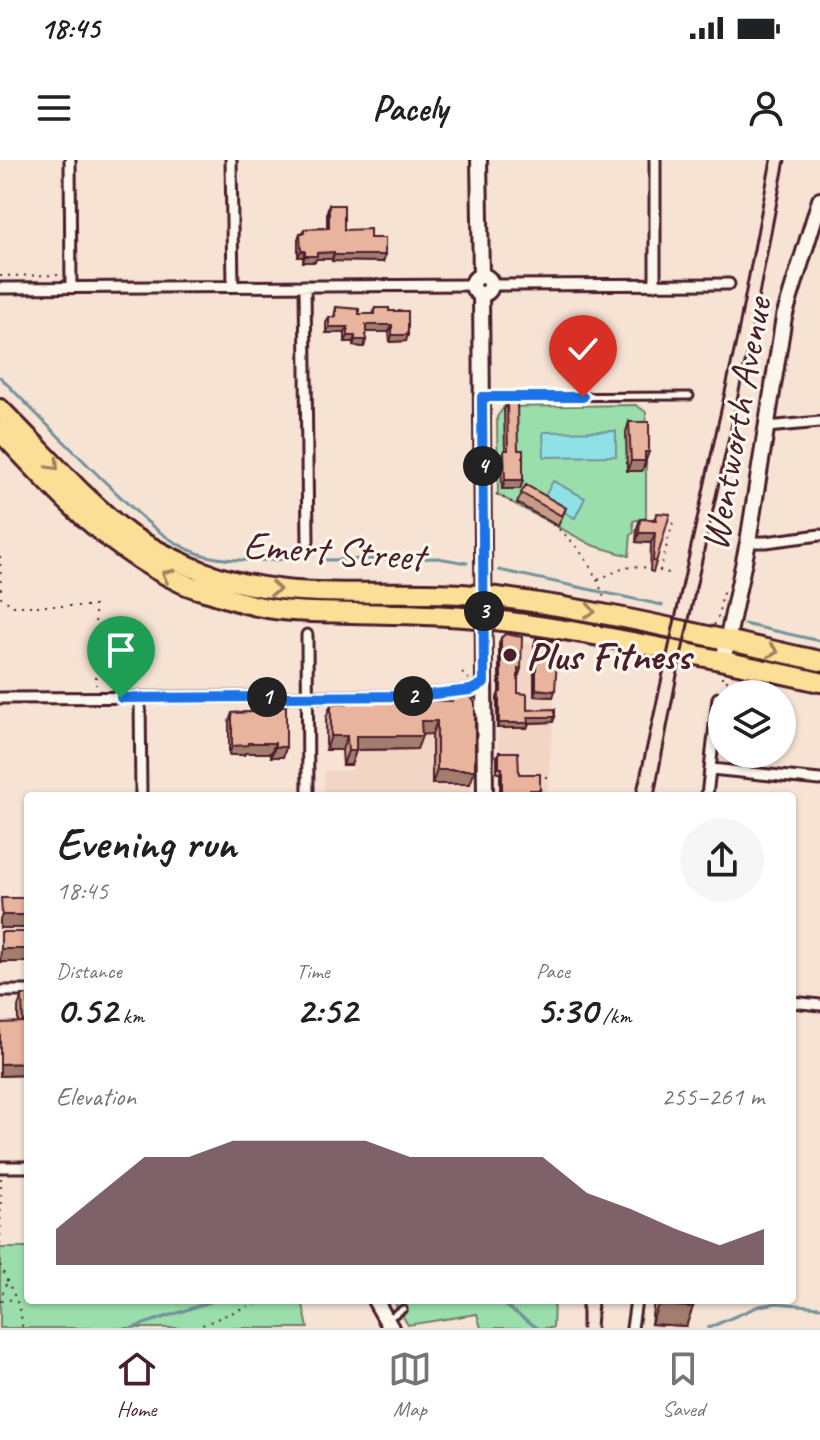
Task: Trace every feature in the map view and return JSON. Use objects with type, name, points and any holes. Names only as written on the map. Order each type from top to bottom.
[{"type":"highway","name":"Emert Street","points":[[0,409],[102,513],[129,534],[159,552],[220,579],[272,590],[435,592],[557,605],[820,661]]},
{"type":"highway","name":"Emert Street","points":[[0,431],[91,525],[118,546],[183,584],[261,607],[306,612],[435,614],[610,638],[724,667],[820,682]]},
{"type":"main road","points":[[479,160],[484,619],[477,681],[485,715],[485,792]]},
{"type":"main road","name":"Wentworth Avenue","points":[[724,667],[748,542],[784,317],[820,200]]},
{"type":"main road","points":[[377,1304],[388,1324]]},
{"type":"street","points":[[70,160],[71,288]]},
{"type":"street","points":[[231,160],[233,286]]},
{"type":"street","points":[[655,160],[655,285]]},
{"type":"street","points":[[0,288],[729,284]]},
{"type":"street","points":[[305,286],[308,541]]},
{"type":"street","points":[[767,427],[820,422]]},
{"type":"street","points":[[748,542],[820,535]]},
{"type":"street","points":[[307,635],[308,792]]},
{"type":"street","points":[[0,698],[415,696],[471,690],[477,681]]},
{"type":"street","points":[[415,696],[472,703],[485,715]]},
{"type":"street","points":[[140,698],[141,792]]},
{"type":"street","points":[[708,792],[711,769],[820,780]]},
{"type":"street","points":[[0,991],[24,991]]},
{"type":"street","points":[[796,1002],[820,1005]]},
{"type":"street","points":[[0,1167],[24,1167]]},
{"type":"street","points":[[632,1328],[635,1304]]},
{"type":"lane","points":[[482,397],[690,396]]},
{"type":"lane","points":[[388,1324],[403,1309]]},
{"type":"path","points":[[0,276],[59,275]]},
{"type":"path","points":[[496,494],[563,532],[588,563],[605,600]]},
{"type":"path","points":[[660,571],[674,518]]},
{"type":"path","points":[[0,556],[1,597],[13,606],[95,606],[96,685]]},
{"type":"path","points":[[597,581],[632,566],[669,573]]},
{"type":"path","points":[[714,625],[724,588]]},
{"type":"path","points":[[722,680],[724,667]]},
{"type":"path","points":[[462,673],[477,681]]},
{"type":"path","points":[[535,777],[550,777]]},
{"type":"path","points":[[0,1167],[0,1252]]},
{"type":"path","points":[[0,1265],[15,1299],[22,1328]]},
{"type":"path","points":[[0,1302],[7,1282]]},
{"type":"path","points":[[0,1302],[15,1299]]},
{"type":"path","points":[[195,1328],[256,1304]]},
{"type":"shaded area","points":[[503,639],[555,648],[547,792],[499,792],[498,643]]},
{"type":"shaded area","points":[[352,710],[471,715],[471,792],[324,792],[324,771],[353,770]]},
{"type":"green space","points":[[636,405],[646,412],[646,518],[633,521],[629,556],[592,545],[498,495],[497,417],[504,407]]},
{"type":"green space","points":[[0,1248],[24,1248],[24,1304],[303,1304],[308,1328],[0,1328]]},
{"type":"green space","points":[[395,1304],[554,1304],[553,1328],[481,1328],[477,1314],[408,1325]]},
{"type":"water","points":[[616,431],[616,456],[544,457],[543,432]]},
{"type":"water","points":[[553,481],[585,498],[575,518],[543,500]]},
{"type":"building","points":[[329,205],[344,205],[344,230],[370,229],[370,238],[385,238],[385,255],[334,255],[334,252],[305,256],[305,251],[301,251],[300,233],[304,233],[304,229],[329,228]]},
{"type":"building","points":[[336,307],[359,309],[359,314],[375,314],[375,308],[408,311],[408,335],[392,335],[392,325],[366,325],[366,340],[355,340],[355,336],[348,336],[348,327],[329,327],[329,317],[336,317]]},
{"type":"building","points":[[507,402],[517,402],[518,450],[523,450],[523,480],[505,480]]},
{"type":"building","points":[[629,422],[649,422],[649,452],[645,452],[645,461],[631,461]]},
{"type":"building","points":[[526,485],[566,508],[562,516],[521,493]]},
{"type":"building","points":[[657,513],[670,514],[656,562],[653,561],[655,533],[639,533],[640,519],[656,520]]},
{"type":"building","points":[[505,634],[522,637],[518,693],[527,694],[527,710],[555,709],[555,717],[528,717],[529,723],[499,723],[501,638]]},
{"type":"building","points":[[536,638],[558,642],[555,691],[536,689]]},
{"type":"building","points":[[452,697],[470,697],[475,702],[475,770],[437,770],[437,721],[421,721],[422,736],[356,736],[356,751],[348,751],[347,736],[331,736],[331,704],[347,704],[347,700],[452,701]]},
{"type":"building","points":[[253,706],[286,706],[286,747],[275,747],[275,743],[232,746],[232,713],[253,712]]},
{"type":"building","points":[[499,752],[518,752],[519,774],[540,774],[540,790],[502,792],[502,768],[499,768]]},
{"type":"building","points":[[1,898],[24,898],[24,915],[2,915]]},
{"type":"building","points":[[1,932],[24,932],[24,949],[1,949]]},
{"type":"building","points":[[24,995],[24,1063],[0,1064],[0,1023],[23,1022]]},
{"type":"building","points":[[658,1304],[694,1304],[693,1307]]},
{"type":"waterway","points":[[0,377],[137,513],[173,541],[200,554],[221,559],[291,559]]},
{"type":"waterway","points":[[323,560],[438,558],[467,563]]},
{"type":"waterway","points":[[499,570],[662,605]]},
{"type":"waterway","points":[[744,624],[820,641]]},
{"type":"waterway","points":[[132,1328],[204,1304]]},
{"type":"waterway","points":[[503,1304],[538,1328]]},
{"type":"waterway","points":[[708,1328],[759,1306],[771,1304]]},
{"type":"waterway","points":[[788,1304],[820,1307]]},
{"type":"railway","points":[[637,792],[738,333],[771,160]]},
{"type":"railway","points":[[655,792],[785,160]]},
{"type":"railway","points":[[582,1304],[582,1328]]},
{"type":"railway","points":[[596,1328],[598,1304]]},
{"type":"place","name":"Plus Fitness","points":[[510,655]]},
{"type":"route","points":[[121,698],[415,696],[478,688],[484,683],[482,397],[583,397]]}]
